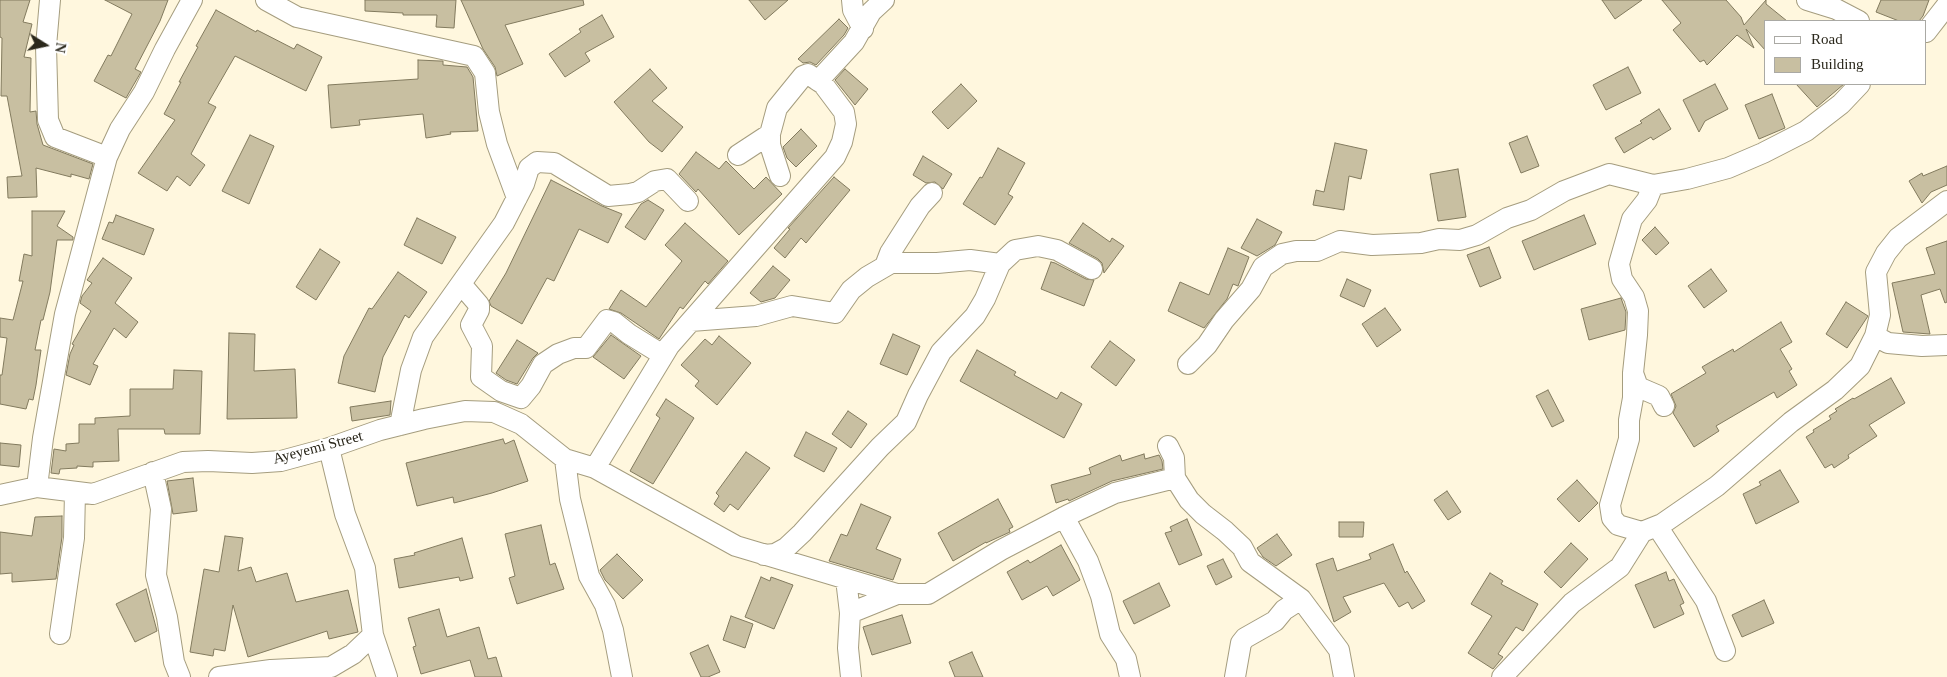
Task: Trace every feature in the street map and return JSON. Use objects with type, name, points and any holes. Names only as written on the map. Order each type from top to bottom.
[{"type":"street","points":[[50,0],[46,46],[48,120],[55,137],[107,157]]},
{"type":"street","points":[[37,487],[43,438],[65,314],[107,157],[120,129],[144,92],[165,48],[192,0]]},
{"type":"street","points":[[266,0],[297,17],[474,56],[485,73],[489,112],[497,144],[517,198]]},
{"type":"street","points":[[852,0],[853,10],[863,29]]},
{"type":"street","points":[[818,81],[854,42],[871,12],[884,0]]},
{"type":"street","points":[[1807,0],[1836,9],[1857,20]]},
{"type":"street","points":[[1927,31],[1947,5]]},
{"type":"street","points":[[595,468],[663,355],[835,157],[842,142],[846,124],[844,112],[831,93],[808,74],[803,76],[777,108],[770,134],[770,145],[780,176]]},
{"type":"street","points":[[1188,364],[1207,345],[1224,320],[1250,289],[1263,266],[1282,254],[1296,251],[1316,251],[1340,241],[1372,245],[1421,243],[1439,239],[1460,240],[1477,235],[1506,218],[1531,210],[1552,197],[1609,174],[1653,184],[1687,179],[1728,168],[1806,131],[1841,104],[1859,85]]},
{"type":"street","points":[[738,155],[770,134]]},
{"type":"street","points":[[400,425],[411,370],[423,337],[504,223],[529,168],[537,162],[554,162],[608,196],[638,192],[655,181],[667,179],[688,201]]},
{"type":"street","points":[[1653,184],[1647,200],[1632,219],[1619,264],[1622,279],[1634,296],[1638,311],[1633,372],[1634,398],[1629,420],[1629,439],[1610,505],[1612,518],[1618,525],[1649,529],[1706,601],[1725,651]]},
{"type":"street","points":[[885,266],[890,253],[920,206],[932,193]]},
{"type":"street","points":[[1502,677],[1572,603],[1620,567],[1649,529],[1717,486],[1791,422],[1835,390],[1860,366],[1875,336],[1880,315],[1876,272],[1886,253],[1898,238],[1947,201]]},
{"type":"street","points":[[764,554],[775,554],[786,548],[880,447],[906,422],[941,352],[975,316],[985,299],[1000,264],[1016,250],[1038,246],[1057,250],[1092,269]]},
{"type":"street","points":[[691,321],[756,316],[792,306],[834,313],[851,290],[867,277],[891,263],[937,263],[970,260],[1000,264]]},
{"type":"street","points":[[461,284],[479,305],[471,325],[482,346],[481,378],[500,391],[521,398],[532,386],[543,364],[558,354],[574,348],[586,348],[607,320],[614,322],[629,334],[663,355]]},
{"type":"street","points":[[1875,336],[1888,343],[1922,346],[1947,345]]},
{"type":"street","points":[[1633,372],[1638,386],[1659,396],[1664,406]]},
{"type":"street","name":"Ayeyemi Street","points":[[0,495],[37,487],[93,494],[183,462],[252,463],[280,461],[329,448],[380,430],[465,412],[494,412],[521,424],[565,459]]},
{"type":"street","points":[[1168,446],[1174,458],[1175,478],[1189,500],[1242,547],[1250,562],[1301,599],[1339,650],[1344,677]]},
{"type":"street","points":[[329,448],[345,514],[365,568],[373,635],[387,677]]},
{"type":"street","points":[[622,677],[613,630],[605,606],[589,576],[570,499],[565,459],[595,468],[736,546],[897,594],[928,594],[1001,550],[1064,517],[1115,494],[1175,478]]},
{"type":"street","points":[[154,472],[161,509],[156,576],[167,618],[174,662],[180,677]]},
{"type":"street","points":[[60,634],[74,538],[75,492]]},
{"type":"street","points":[[1064,517],[1088,561],[1101,596],[1110,634],[1126,659],[1130,677]]},
{"type":"street","points":[[846,579],[850,613],[848,648],[851,677]]},
{"type":"street","points":[[850,613],[897,594]]},
{"type":"street","points":[[1235,677],[1241,643],[1244,638],[1275,621],[1284,610],[1301,599]]},
{"type":"street","points":[[220,677],[271,670],[331,667],[353,654],[373,635]]},
{"type":"building","points":[[0,0],[30,0],[23,22],[32,24],[24,57],[31,58],[30,112],[36,111],[37,124],[43,145],[93,164],[89,179],[71,174],[71,177],[36,168],[37,197],[8,198],[7,177],[22,176],[7,96],[1,96],[2,38],[0,37]]},
{"type":"building","points":[[105,0],[168,0],[160,21],[135,69],[141,72],[126,98],[94,81],[108,55],[111,56],[132,14]]},
{"type":"building","points":[[365,0],[456,0],[454,28],[436,27],[437,15],[403,15],[403,13],[365,11]]},
{"type":"building","points":[[461,0],[583,0],[584,5],[505,25],[523,64],[497,76],[495,67],[483,49]]},
{"type":"building","points":[[749,0],[788,0],[765,20]]},
{"type":"building","points":[[1602,0],[1642,0],[1615,19]]},
{"type":"building","points":[[1662,0],[1726,0],[1741,17],[1744,25],[1766,0],[1766,4],[1786,20],[1764,20],[1764,49],[1746,29],[1754,48],[1737,35],[1707,65],[1704,60],[1700,62],[1673,30],[1681,23]]},
{"type":"building","points":[[1881,0],[1929,0],[1920,20],[1896,20],[1876,12]]},
{"type":"building","points":[[216,10],[256,32],[257,30],[294,49],[297,44],[322,57],[306,91],[235,56],[208,103],[216,107],[191,154],[205,165],[190,186],[177,176],[167,191],[138,173],[175,120],[164,114],[198,47],[196,46]]},
{"type":"building","points":[[602,15],[614,37],[585,53],[590,61],[565,77],[549,54],[581,32],[579,29]]},
{"type":"building","points":[[839,19],[848,28],[844,35],[816,65],[810,62],[803,63],[798,59]]},
{"type":"building","points":[[418,60],[443,61],[443,65],[467,67],[473,77],[478,131],[450,132],[451,134],[426,138],[423,114],[359,120],[360,125],[331,128],[328,85],[418,79]]},
{"type":"building","points":[[1628,67],[1641,93],[1606,110],[1593,85]]},
{"type":"building","points":[[650,69],[667,88],[652,101],[683,127],[662,152],[649,142],[614,102]]},
{"type":"building","points":[[845,69],[868,89],[855,105],[835,80]]},
{"type":"building","points":[[961,84],[977,101],[948,129],[932,112]]},
{"type":"building","points":[[1715,84],[1728,109],[1705,121],[1699,132],[1683,100]]},
{"type":"building","points":[[1797,85],[1843,85],[1817,107]]},
{"type":"building","points":[[1772,94],[1785,128],[1759,139],[1745,105]]},
{"type":"building","points":[[1659,109],[1671,129],[1653,140],[1651,137],[1624,153],[1615,138],[1642,123],[1640,121]]},
{"type":"building","points":[[801,129],[817,146],[796,167],[787,158],[783,147]]},
{"type":"building","points":[[250,135],[274,146],[249,204],[222,191]]},
{"type":"building","points":[[1527,136],[1539,166],[1521,173],[1509,143]]},
{"type":"building","points":[[1335,143],[1367,150],[1361,179],[1349,176],[1344,210],[1313,205],[1316,190],[1324,192]]},
{"type":"building","points":[[998,148],[1025,163],[1008,194],[1013,197],[995,225],[963,204],[980,177],[982,178]]},
{"type":"building","points":[[696,152],[719,169],[726,161],[754,189],[766,177],[782,194],[739,235],[698,189],[696,192],[679,174]]},
{"type":"building","points":[[923,156],[952,174],[943,189],[935,182],[926,183],[913,175]]},
{"type":"building","points":[[1947,166],[1947,185],[1931,192],[1922,203],[1909,181],[1922,173],[1923,176]]},
{"type":"building","points":[[1458,169],[1466,217],[1438,221],[1430,174]]},
{"type":"building","points":[[834,177],[850,190],[806,243],[801,238],[785,258],[774,248],[790,229],[788,228]]},
{"type":"building","points":[[551,180],[622,214],[608,243],[579,229],[554,281],[547,278],[522,324],[491,306],[489,301],[506,273]]},
{"type":"building","points":[[648,200],[664,210],[645,240],[625,227],[641,204]]},
{"type":"building","points":[[32,211],[65,211],[57,226],[73,237],[73,240],[57,240],[50,292],[43,320],[41,320],[35,350],[41,350],[36,385],[33,400],[29,399],[26,409],[0,404],[0,375],[2,375],[7,338],[0,337],[0,318],[13,320],[23,281],[19,281],[24,254],[32,256]]},
{"type":"building","points":[[116,215],[154,229],[144,255],[102,239],[109,222],[113,223]]},
{"type":"building","points":[[1584,215],[1596,244],[1534,270],[1522,241]]},
{"type":"building","points":[[417,218],[456,237],[442,264],[404,245]]},
{"type":"building","points":[[1257,219],[1282,232],[1275,245],[1257,256],[1241,248]]},
{"type":"building","points":[[685,223],[728,261],[708,284],[705,281],[683,309],[680,307],[659,339],[621,313],[609,309],[621,290],[646,307],[682,261],[665,245]]},
{"type":"building","points":[[1083,223],[1110,242],[1112,238],[1124,246],[1104,273],[1102,263],[1098,259],[1069,243]]},
{"type":"building","points":[[1655,227],[1669,243],[1656,255],[1642,240]]},
{"type":"building","points":[[1947,241],[1947,302],[1945,303],[1940,289],[1921,295],[1930,334],[1903,332],[1892,283],[1935,274],[1926,248]]},
{"type":"building","points":[[1489,247],[1501,278],[1480,287],[1467,255]]},
{"type":"building","points":[[1228,248],[1249,257],[1238,286],[1233,284],[1227,299],[1204,328],[1168,311],[1180,282],[1209,295]]},
{"type":"building","points":[[320,249],[340,262],[316,300],[296,287]]},
{"type":"building","points":[[103,258],[132,278],[115,303],[138,322],[126,338],[114,328],[93,364],[98,366],[90,385],[66,375],[70,354],[74,345],[72,344],[91,311],[80,303],[82,296],[92,283],[87,280]]},
{"type":"building","points":[[1051,262],[1086,279],[1094,280],[1084,306],[1041,289]]},
{"type":"building","points":[[773,266],[790,280],[775,298],[761,302],[750,293]]},
{"type":"building","points":[[1711,269],[1727,291],[1704,308],[1688,286]]},
{"type":"building","points":[[398,272],[427,292],[409,318],[405,315],[383,357],[375,392],[338,383],[344,356],[369,308],[372,309]]},
{"type":"building","points":[[1347,279],[1371,290],[1364,307],[1340,296]]},
{"type":"building","points":[[1621,298],[1626,312],[1625,330],[1589,340],[1581,309]]},
{"type":"building","points":[[1846,302],[1868,316],[1847,348],[1826,334]]},
{"type":"building","points":[[1385,308],[1401,330],[1377,347],[1362,324]]},
{"type":"building","points":[[1781,322],[1792,342],[1780,349],[1792,369],[1789,371],[1797,385],[1777,398],[1774,392],[1716,426],[1719,431],[1694,447],[1673,413],[1676,406],[1671,394],[1706,373],[1702,367],[1733,349],[1734,352]]},
{"type":"building","points":[[229,333],[255,334],[254,371],[295,369],[297,418],[227,419]]},
{"type":"building","points":[[893,334],[920,346],[907,375],[880,364]]},
{"type":"building","points":[[611,335],[641,356],[624,379],[593,357]]},
{"type":"building","points":[[719,336],[751,363],[717,405],[695,386],[699,381],[681,365],[705,339],[712,345]]},
{"type":"building","points":[[517,340],[538,353],[517,384],[506,380],[496,373]]},
{"type":"building","points":[[1110,341],[1135,360],[1116,386],[1091,367]]},
{"type":"building","points":[[977,350],[1016,372],[1014,375],[1057,399],[1061,392],[1082,404],[1064,438],[960,381]]},
{"type":"building","points":[[174,370],[202,371],[200,434],[165,434],[164,429],[118,429],[119,461],[93,462],[93,467],[77,466],[77,468],[60,469],[59,474],[51,473],[54,449],[66,451],[66,444],[79,443],[79,424],[95,424],[95,418],[130,416],[130,389],[173,389]]},
{"type":"building","points":[[1891,378],[1905,403],[1869,425],[1877,436],[1848,455],[1849,458],[1834,468],[1832,464],[1825,468],[1806,437],[1814,432],[1813,430],[1831,419],[1829,416],[1837,411],[1835,409]]},
{"type":"building","points":[[1548,390],[1564,421],[1552,427],[1536,396]]},
{"type":"building","points":[[666,399],[694,418],[653,484],[630,471],[660,418],[656,415]]},
{"type":"building","points":[[391,401],[390,415],[352,421],[350,407]]},
{"type":"building","points":[[848,411],[867,424],[851,448],[832,434]]},
{"type":"building","points":[[806,432],[837,448],[824,472],[794,456]]},
{"type":"building","points":[[503,439],[505,444],[514,440],[528,481],[454,503],[453,497],[417,506],[406,463]]},
{"type":"building","points":[[0,443],[21,445],[19,467],[0,465]]},
{"type":"building","points":[[746,452],[770,468],[738,510],[730,504],[724,512],[714,504],[719,496],[716,493]]},
{"type":"building","points":[[1144,454],[1145,459],[1159,455],[1163,469],[1112,481],[1069,501],[1068,499],[1056,503],[1051,485],[1091,474],[1089,468],[1120,455],[1122,461]]},
{"type":"building","points":[[1780,470],[1799,502],[1756,524],[1743,494],[1761,485],[1759,482]]},
{"type":"building","points":[[193,478],[197,511],[173,514],[167,481]]},
{"type":"building","points":[[1577,480],[1598,503],[1579,522],[1557,499]]},
{"type":"building","points":[[1447,491],[1461,512],[1448,520],[1434,500]]},
{"type":"building","points":[[998,499],[1013,527],[1009,529],[1010,532],[986,542],[953,561],[938,533]]},
{"type":"building","points":[[861,504],[891,517],[876,549],[901,559],[893,580],[829,561],[841,534],[847,536]]},
{"type":"building","points":[[62,516],[62,537],[56,579],[12,582],[12,573],[0,574],[0,532],[32,536],[35,517]]},
{"type":"building","points":[[1187,519],[1202,555],[1179,565],[1165,533],[1172,531],[1170,527]]},
{"type":"building","points":[[1339,522],[1364,522],[1363,537],[1339,537]]},
{"type":"building","points":[[541,525],[550,565],[555,563],[564,589],[517,604],[509,578],[515,576],[505,534]]},
{"type":"building","points":[[1277,534],[1292,555],[1276,566],[1263,557],[1257,548]]},
{"type":"building","points":[[225,536],[243,538],[238,571],[251,567],[256,582],[287,573],[296,602],[348,590],[358,632],[329,639],[327,631],[248,657],[233,605],[225,651],[214,649],[213,656],[190,652],[204,569],[219,572]]},
{"type":"building","points":[[462,538],[473,578],[460,581],[459,577],[399,588],[394,559],[415,555],[414,553]]},
{"type":"building","points":[[1571,543],[1588,559],[1561,588],[1544,572]]},
{"type":"building","points":[[1393,544],[1405,573],[1407,571],[1425,601],[1412,609],[1408,602],[1399,607],[1384,583],[1343,597],[1351,612],[1334,622],[1316,564],[1333,558],[1337,571],[1371,559],[1369,554]]},
{"type":"building","points":[[1061,545],[1080,580],[1053,596],[1047,586],[1022,600],[1007,572],[1028,560],[1030,563]]},
{"type":"building","points":[[617,554],[643,580],[623,599],[605,580],[600,570]]},
{"type":"building","points":[[1223,559],[1232,577],[1216,585],[1207,566]]},
{"type":"building","points":[[1666,572],[1669,581],[1674,579],[1684,603],[1680,605],[1684,614],[1654,628],[1635,585]]},
{"type":"building","points":[[1490,573],[1503,581],[1501,584],[1538,604],[1523,631],[1516,627],[1498,654],[1503,657],[1493,669],[1468,653],[1492,616],[1471,604]]},
{"type":"building","points":[[761,577],[770,581],[771,577],[793,585],[774,629],[745,617]]},
{"type":"building","points":[[1159,583],[1170,606],[1134,624],[1123,601]]},
{"type":"building","points":[[146,589],[157,631],[135,642],[116,604]]},
{"type":"building","points":[[1764,600],[1774,623],[1742,637],[1732,615]]},
{"type":"building","points":[[439,609],[447,637],[479,627],[488,659],[496,657],[502,677],[475,677],[470,660],[421,674],[413,647],[416,646],[408,618]]},
{"type":"building","points":[[902,615],[911,643],[872,655],[863,627]]},
{"type":"building","points":[[731,616],[753,624],[745,648],[723,640]]},
{"type":"building","points":[[708,645],[720,672],[708,677],[701,677],[690,653]]},
{"type":"building","points":[[972,652],[983,677],[955,677],[949,662]]}]
